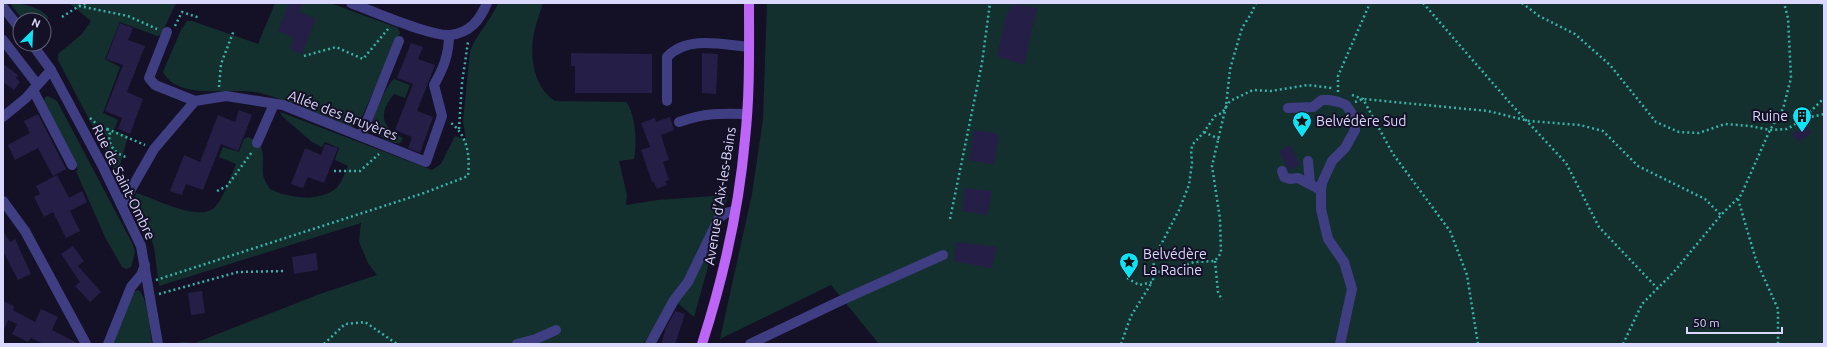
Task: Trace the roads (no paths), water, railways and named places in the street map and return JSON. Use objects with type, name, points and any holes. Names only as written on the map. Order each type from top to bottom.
[{"type":"main road","name":"Avenue d'Aix-les-Bains","points":[[702,344],[713,311],[734,212],[742,164],[747,114],[750,3]]},
{"type":"street","points":[[351,3],[390,18],[449,36],[459,34],[475,24],[487,3]]},
{"type":"street","points":[[3,7],[12,19]]},
{"type":"street","points":[[122,205],[154,149],[195,101],[155,85],[149,78],[167,32]]},
{"type":"street","name":"Allée des Bruyères","points":[[195,101],[226,96],[283,106],[426,162],[442,116],[434,86],[445,63],[449,48],[449,36]]},
{"type":"street","points":[[3,40],[35,87],[72,165]]},
{"type":"street","points":[[360,136],[399,41]]},
{"type":"street","points":[[667,101],[667,57],[674,50],[696,42],[749,47]]},
{"type":"street","name":"Rue de Saint-Ombre","points":[[38,52],[51,70],[122,205],[141,246],[158,344]]},
{"type":"street","points":[[3,117],[51,70]]},
{"type":"street","points":[[1288,108],[1314,107],[1322,100],[1343,103],[1352,114],[1355,130],[1345,148],[1332,161],[1322,183],[1321,190],[1321,209],[1328,239],[1344,262],[1352,289],[1340,344]]},
{"type":"street","points":[[257,142],[274,104]]},
{"type":"street","points":[[679,122],[701,114],[747,114]]},
{"type":"street","points":[[1308,161],[1310,184]]},
{"type":"street","points":[[1282,171],[1284,177],[1290,179],[1298,178],[1321,190]]},
{"type":"street","points":[[3,201],[25,231],[86,344]]},
{"type":"street","points":[[650,344],[674,300],[688,282],[719,218],[726,213],[734,212]]},
{"type":"street","points":[[750,344],[832,304],[943,254]]},
{"type":"street","points":[[108,344],[131,287],[141,275],[145,265]]},
{"type":"street","points":[[517,344],[536,339],[556,330]]},
{"type":"place","name":"Ruine","points":[[1802,133]]},
{"type":"place","name":"Belvédère Sud","points":[[1302,138]]},
{"type":"place","name":"Belvédère La Racine","points":[[1129,279]]}]
